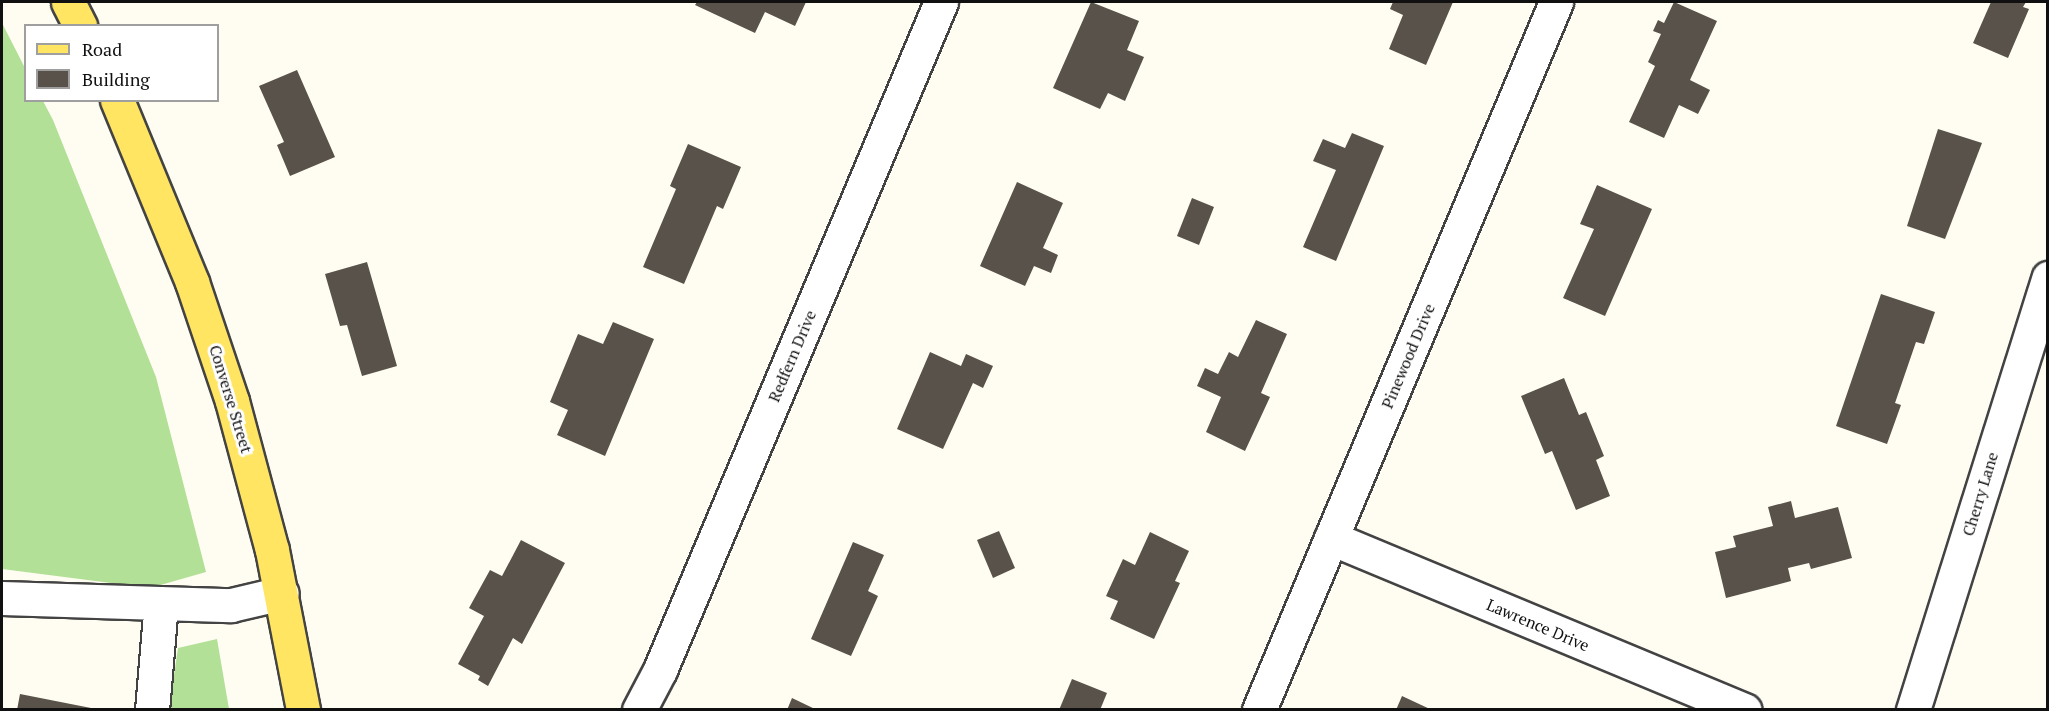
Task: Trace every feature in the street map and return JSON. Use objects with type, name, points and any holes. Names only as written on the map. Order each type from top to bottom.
[{"type":"main road","points":[[68,2],[79,24]]},
{"type":"main road","name":"Converse Street","points":[[118,102],[212,339],[252,470],[282,593],[303,710]]},
{"type":"street","name":"Redfern Drive","points":[[639,710],[660,669],[941,2]]},
{"type":"street","name":"Pinewood Drive","points":[[1259,710],[1556,2]]},
{"type":"street","name":"Cherry Lane","points":[[1913,710],[2048,278]]},
{"type":"street","name":"Lawrence Drive","points":[[1331,538],[1745,710]]},
{"type":"street","points":[[2,598],[231,605],[282,593]]},
{"type":"street","points":[[152,710],[161,603]]},
{"type":"green space","points":[[2,23],[24,66],[24,102],[44,102],[53,120],[156,377],[206,572],[150,588],[2,569]]},
{"type":"green space","points":[[217,639],[229,709],[169,709],[178,648]]},
{"type":"building","points":[[697,2],[806,2],[795,26],[765,12],[755,33],[695,5]]},
{"type":"building","points":[[1091,2],[1139,21],[1127,50],[1144,57],[1125,101],[1108,93],[1100,109],[1053,88]]},
{"type":"building","points":[[1393,2],[1453,2],[1426,65],[1389,49],[1403,15],[1390,9]]},
{"type":"building","points":[[1674,2],[1717,21],[1690,80],[1710,90],[1698,114],[1679,105],[1664,138],[1629,122],[1655,66],[1648,62],[1661,34],[1653,31],[1658,20],[1664,23]]},
{"type":"building","points":[[1991,2],[2026,2],[2023,7],[2029,9],[2008,58],[1973,43]]},
{"type":"building","points":[[297,70],[335,157],[290,176],[277,145],[284,142],[259,86]]},
{"type":"building","points":[[1938,129],[1982,143],[1945,239],[1907,226]]},
{"type":"building","points":[[1352,133],[1384,146],[1336,261],[1303,247],[1336,170],[1313,161],[1323,139],[1345,148]]},
{"type":"building","points":[[688,144],[741,167],[723,209],[717,206],[684,284],[643,267],[676,189],[670,186]]},
{"type":"building","points":[[1017,182],[1063,203],[1043,248],[1058,255],[1051,273],[1034,266],[1025,286],[980,266]]},
{"type":"building","points":[[1597,185],[1652,209],[1605,316],[1563,298],[1594,229],[1580,224]]},
{"type":"building","points":[[1192,198],[1214,207],[1199,245],[1177,236]]},
{"type":"building","points":[[367,262],[397,366],[362,376],[347,325],[340,326],[325,274]]},
{"type":"building","points":[[1881,294],[1935,312],[1924,344],[1916,342],[1895,403],[1901,405],[1887,444],[1836,426]]},
{"type":"building","points":[[1256,320],[1287,334],[1261,393],[1270,397],[1245,451],[1206,432],[1221,397],[1197,386],[1205,368],[1218,374],[1229,352],[1238,357]]},
{"type":"building","points":[[613,322],[654,339],[605,456],[557,435],[568,410],[550,402],[578,334],[603,344]]},
{"type":"building","points":[[930,352],[961,366],[966,354],[993,366],[983,388],[973,383],[943,449],[897,429]]},
{"type":"building","points":[[1564,378],[1579,415],[1586,412],[1604,456],[1596,460],[1610,496],[1576,510],[1552,451],[1545,454],[1521,396]]},
{"type":"building","points":[[1791,501],[1795,518],[1838,507],[1852,558],[1811,569],[1809,563],[1788,568],[1791,581],[1726,598],[1715,552],[1736,547],[1733,536],[1773,526],[1768,507]]},
{"type":"building","points":[[999,531],[1015,568],[993,578],[977,540]]},
{"type":"building","points":[[1150,532],[1189,551],[1175,581],[1180,583],[1154,639],[1110,619],[1118,601],[1106,596],[1123,559],[1135,565]]},
{"type":"building","points":[[521,540],[565,563],[522,644],[513,638],[488,686],[478,680],[480,676],[458,664],[484,616],[469,608],[490,570],[502,576]]},
{"type":"building","points":[[853,542],[884,555],[868,591],[878,596],[851,656],[811,639]]},
{"type":"building","points":[[1072,679],[1107,693],[1100,710],[1059,710]]},
{"type":"building","points":[[20,694],[91,708],[91,710],[17,710]]},
{"type":"building","points":[[1402,696],[1432,710],[1396,710]]},
{"type":"building","points":[[792,698],[817,710],[787,710]]}]
